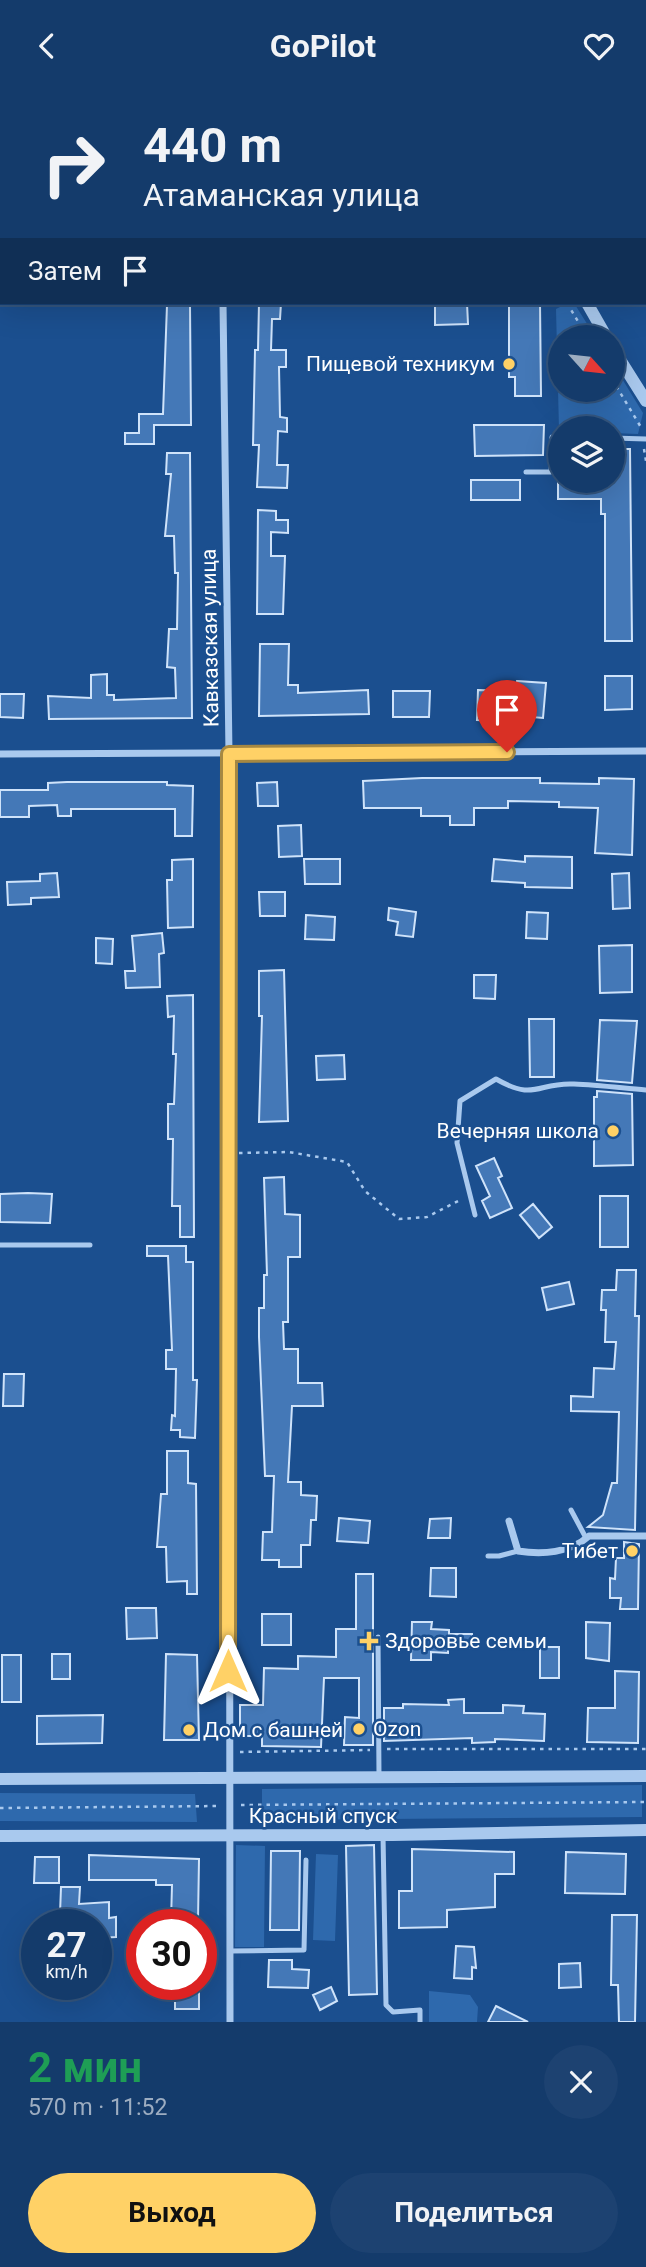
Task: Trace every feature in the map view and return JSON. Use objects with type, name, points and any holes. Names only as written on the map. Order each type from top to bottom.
[{"type":"street","name":"Кавказская улица","points":[[223,305],[229,754],[230,2022]]},
{"type":"street","points":[[588,305],[600,325]]},
{"type":"street","points":[[625,368],[646,401]]},
{"type":"street","points":[[0,754],[646,751]]},
{"type":"street","points":[[509,1521],[518,1551],[534,1554],[577,1546],[586,1538],[646,1536]]},
{"type":"street","name":"Красный спуск","points":[[0,1779],[646,1776]]},
{"type":"street","name":"Красный спуск","points":[[0,1836],[383,1835],[646,1830]]},
{"type":"lane","points":[[625,438],[645,439]]},
{"type":"lane","points":[[526,472],[548,472]]},
{"type":"lane","points":[[475,1215],[457,1143],[460,1101],[496,1079],[514,1089],[531,1092],[571,1083],[646,1090]]},
{"type":"lane","points":[[0,1245],[90,1245]]},
{"type":"lane","points":[[571,1510],[586,1538]]},
{"type":"lane","points":[[488,1556],[518,1551]]},
{"type":"lane","points":[[378,1637],[379,1776]]},
{"type":"lane","points":[[383,1835],[386,2005],[393,2012],[420,2010],[421,2022]]},
{"type":"lane","points":[[230,1951],[304,1950],[306,1860]]},
{"type":"path","points":[[568,305],[581,325]]},
{"type":"path","points":[[625,401],[643,431],[646,461]]},
{"type":"path","points":[[228,1153],[289,1152],[347,1162],[365,1191],[399,1219],[427,1217],[470,1195]]},
{"type":"path","points":[[228,1753],[379,1749],[646,1749]]},
{"type":"path","points":[[0,1808],[646,1802]]},
{"type":"shaded area","points":[[564,305],[575,305],[588,325],[556,325],[556,309]]},
{"type":"shaded area","points":[[625,384],[643,413],[638,434],[625,433],[625,416],[559,416],[558,403],[625,403]]},
{"type":"shaded area","points":[[642,1785],[642,1817],[262,1820],[262,1789]]},
{"type":"shaded area","points":[[0,1793],[195,1794],[197,1822],[0,1821]]},
{"type":"shaded area","points":[[236,1845],[265,1846],[264,1947],[235,1947]]},
{"type":"shaded area","points":[[316,1854],[338,1855],[335,1941],[313,1940]]},
{"type":"shaded area","points":[[429,1991],[470,1995],[478,2007],[477,2022],[429,2022]]},
{"type":"building","points":[[167,305],[190,305],[191,425],[154,425],[154,444],[125,444],[125,433],[139,433],[139,414],[163,414]]},
{"type":"building","points":[[259,305],[281,305],[280,319],[272,319],[271,350],[286,350],[286,367],[279,367],[280,417],[287,418],[287,432],[278,431],[277,465],[288,465],[287,488],[257,487],[259,445],[253,445],[255,350],[258,350]]},
{"type":"building","points":[[435,305],[467,305],[468,324],[435,325]]},
{"type":"building","points":[[509,305],[540,305],[541,396],[515,396],[515,377],[509,377]]},
{"type":"building","points":[[474,425],[544,425],[543,455],[475,456]]},
{"type":"building","points":[[625,449],[630,449],[632,641],[605,641],[605,514],[601,514],[601,499],[558,499],[558,493],[625,493]]},
{"type":"building","points":[[167,453],[190,453],[192,718],[49,719],[48,696],[91,698],[91,675],[107,674],[107,695],[114,695],[114,700],[176,698],[175,668],[167,667],[169,629],[177,629],[178,573],[175,573],[174,536],[165,536],[171,474],[166,474]]},
{"type":"building","points":[[471,480],[520,480],[520,500],[471,500]]},
{"type":"building","points":[[258,510],[276,511],[276,520],[288,520],[288,533],[271,532],[271,556],[285,556],[283,614],[257,614]]},
{"type":"building","points":[[260,644],[289,644],[288,685],[298,685],[298,693],[368,690],[369,714],[259,716]]},
{"type":"building","points":[[605,676],[632,676],[632,709],[605,710]]},
{"type":"building","points":[[517,681],[546,683],[543,718],[497,714],[497,721],[477,720],[478,690],[516,691]]},
{"type":"building","points":[[393,691],[430,691],[429,717],[393,717]]},
{"type":"building","points":[[0,694],[24,694],[23,718],[0,717]]},
{"type":"building","points":[[540,778],[540,783],[599,784],[599,778],[634,779],[632,855],[595,853],[598,808],[559,807],[559,802],[508,801],[508,808],[474,808],[474,825],[450,825],[450,816],[421,816],[421,808],[364,808],[363,781]]},
{"type":"building","points":[[167,782],[167,785],[193,786],[192,836],[175,836],[175,809],[71,809],[71,816],[58,816],[57,805],[29,806],[29,817],[0,817],[0,790],[48,790],[48,783]]},
{"type":"building","points":[[277,782],[278,806],[258,806],[257,783]]},
{"type":"building","points":[[301,825],[302,856],[279,857],[278,826]]},
{"type":"building","points":[[525,856],[572,857],[572,888],[525,887],[525,883],[492,881],[494,859],[525,862]]},
{"type":"building","points":[[193,859],[193,927],[168,928],[167,880],[172,880],[172,860]]},
{"type":"building","points":[[304,859],[340,859],[340,884],[305,884]]},
{"type":"building","points":[[57,873],[59,897],[31,898],[31,904],[8,905],[7,882],[40,881],[40,874]]},
{"type":"building","points":[[629,873],[630,908],[613,909],[612,874]]},
{"type":"building","points":[[259,892],[285,892],[285,916],[260,916]]},
{"type":"building","points":[[389,908],[416,912],[413,937],[396,935],[398,922],[388,920]]},
{"type":"building","points":[[527,912],[548,913],[547,939],[526,938]]},
{"type":"building","points":[[306,915],[335,917],[334,940],[305,939]]},
{"type":"building","points":[[162,933],[164,953],[159,954],[160,987],[126,988],[125,971],[135,971],[132,936]]},
{"type":"building","points":[[96,938],[113,939],[112,964],[96,963]]},
{"type":"building","points":[[632,945],[632,992],[600,993],[599,946]]},
{"type":"building","points":[[284,970],[288,1121],[259,1122],[262,1016],[259,1016],[259,971]]},
{"type":"building","points":[[474,975],[496,975],[495,999],[474,998]]},
{"type":"building","points":[[193,995],[194,1237],[180,1237],[180,1206],[172,1206],[173,1139],[168,1139],[168,1104],[174,1104],[176,1054],[173,1054],[174,1016],[168,1017],[167,996]]},
{"type":"building","points":[[529,1019],[554,1019],[554,1077],[530,1077]]},
{"type":"building","points":[[600,1020],[637,1021],[632,1083],[597,1080]]},
{"type":"building","points":[[344,1055],[345,1079],[317,1080],[316,1056]]},
{"type":"building","name":"Вечерняя школа","points":[[597,1091],[632,1094],[633,1165],[594,1166],[594,1097],[597,1097]]},
{"type":"building","points":[[494,1158],[502,1176],[498,1178],[512,1208],[490,1218],[482,1201],[490,1196],[476,1166]]},
{"type":"building","points":[[284,1177],[285,1214],[300,1215],[300,1257],[288,1257],[288,1322],[283,1322],[284,1349],[298,1349],[298,1383],[322,1383],[323,1406],[292,1406],[288,1482],[301,1482],[301,1495],[317,1496],[316,1520],[311,1520],[310,1545],[301,1545],[301,1567],[279,1567],[279,1560],[262,1560],[263,1532],[272,1532],[274,1476],[265,1476],[259,1337],[259,1308],[264,1308],[264,1275],[267,1275],[264,1178]]},
{"type":"building","points":[[0,1194],[52,1194],[50,1223],[0,1222]]},
{"type":"building","points":[[600,1196],[628,1196],[628,1247],[600,1247]]},
{"type":"building","points":[[533,1204],[552,1227],[539,1238],[520,1215]]},
{"type":"building","points":[[147,1246],[186,1246],[186,1262],[193,1262],[193,1380],[197,1380],[195,1438],[180,1437],[180,1430],[171,1430],[172,1415],[175,1416],[176,1369],[166,1369],[166,1350],[172,1350],[168,1256],[147,1256]]},
{"type":"building","points":[[617,1270],[636,1270],[635,1316],[639,1316],[635,1530],[588,1527],[603,1515],[612,1483],[617,1483],[619,1412],[571,1411],[571,1396],[593,1397],[594,1368],[614,1369],[616,1342],[605,1342],[606,1310],[601,1310],[602,1290],[616,1290]]},
{"type":"building","points":[[569,1282],[574,1304],[547,1310],[542,1288]]},
{"type":"building","points":[[4,1374],[24,1374],[23,1406],[3,1406]]},
{"type":"building","points":[[167,1451],[188,1451],[188,1483],[196,1484],[197,1594],[187,1594],[187,1581],[167,1582],[166,1547],[157,1547],[161,1494],[167,1494]]},
{"type":"building","points":[[339,1518],[370,1521],[368,1543],[337,1541]]},
{"type":"building","points":[[451,1518],[450,1538],[428,1538],[430,1519]]},
{"type":"building","points":[[624,1542],[639,1544],[638,1609],[620,1609],[621,1598],[610,1598],[610,1578],[615,1579],[616,1558],[624,1558]]},
{"type":"building","points":[[431,1568],[456,1568],[456,1597],[430,1596]]},
{"type":"building","points":[[356,1574],[373,1574],[373,1745],[344,1745],[345,1717],[359,1718],[359,1678],[324,1678],[321,1747],[262,1746],[262,1736],[240,1736],[240,1705],[263,1705],[264,1668],[298,1669],[298,1656],[336,1657],[336,1629],[356,1629]]},
{"type":"building","points":[[126,1608],[156,1608],[157,1638],[127,1639]]},
{"type":"building","points":[[262,1614],[291,1614],[291,1645],[262,1645]]},
{"type":"building","points":[[412,1622],[432,1622],[431,1629],[449,1630],[449,1634],[472,1634],[473,1647],[448,1648],[448,1653],[431,1652],[431,1660],[411,1660]]},
{"type":"building","points":[[586,1622],[610,1623],[609,1661],[586,1658]]},
{"type":"building","points":[[540,1647],[559,1647],[559,1678],[540,1678]]},
{"type":"building","points":[[52,1654],[70,1654],[70,1679],[52,1679]]},
{"type":"building","points":[[166,1654],[197,1655],[199,1740],[164,1740]]},
{"type":"building","points":[[2,1655],[21,1655],[21,1702],[2,1702]]},
{"type":"building","points":[[615,1671],[639,1672],[638,1743],[587,1742],[588,1708],[615,1708]]},
{"type":"building","points":[[464,1699],[464,1713],[503,1713],[503,1705],[524,1706],[523,1713],[545,1714],[544,1741],[495,1739],[495,1742],[472,1743],[472,1738],[384,1741],[384,1708],[403,1708],[403,1704],[449,1705],[448,1700]]},
{"type":"building","points":[[103,1715],[102,1743],[37,1744],[37,1716]]},
{"type":"building","points":[[374,1845],[377,1994],[349,1995],[346,1846]]},
{"type":"building","points":[[412,1849],[514,1852],[514,1874],[495,1874],[495,1907],[447,1910],[447,1927],[399,1928],[399,1891],[412,1891]]},
{"type":"building","points":[[271,1851],[300,1851],[299,1930],[270,1930]]},
{"type":"building","points":[[566,1852],[626,1854],[625,1894],[565,1893]]},
{"type":"building","points":[[89,1855],[199,1859],[198,1909],[171,1909],[172,1885],[156,1885],[156,1880],[89,1880]]},
{"type":"building","points":[[35,1857],[59,1857],[59,1883],[34,1883]]},
{"type":"building","points":[[61,1887],[80,1887],[79,1904],[109,1902],[109,1909],[60,1909]]},
{"type":"building","points":[[612,1915],[637,1915],[635,2022],[619,2022],[618,1985],[611,1985]]},
{"type":"building","points":[[116,1917],[116,1937],[112,1937],[112,1918]]},
{"type":"building","points":[[456,1946],[474,1947],[476,1968],[472,1967],[472,1979],[454,1978]]},
{"type":"building","points":[[269,1960],[292,1960],[292,1969],[309,1970],[308,1988],[268,1987]]},
{"type":"building","points":[[580,1963],[581,1987],[559,1988],[559,1964]]},
{"type":"building","points":[[331,1987],[337,2001],[320,2010],[313,1995]]},
{"type":"building","points":[[175,2000],[199,2000],[199,2009],[175,2009]]},
{"type":"building","points":[[496,2006],[528,2022],[488,2022]]},
{"type":"place","name":"Пищевой техникум","points":[[509,364]]},
{"type":"place","name":"Вечерняя школа","points":[[613,1131]]},
{"type":"place","name":"Тибет","points":[[632,1551]]},
{"type":"place","name":"Здоровье семьи","points":[[369,1641]]},
{"type":"place","name":"Ozon","points":[[359,1729]]},
{"type":"place","name":"Дом с башней","points":[[189,1730]]},
{"type":"route","points":[[228,1671],[229,754],[507,752]]}]
